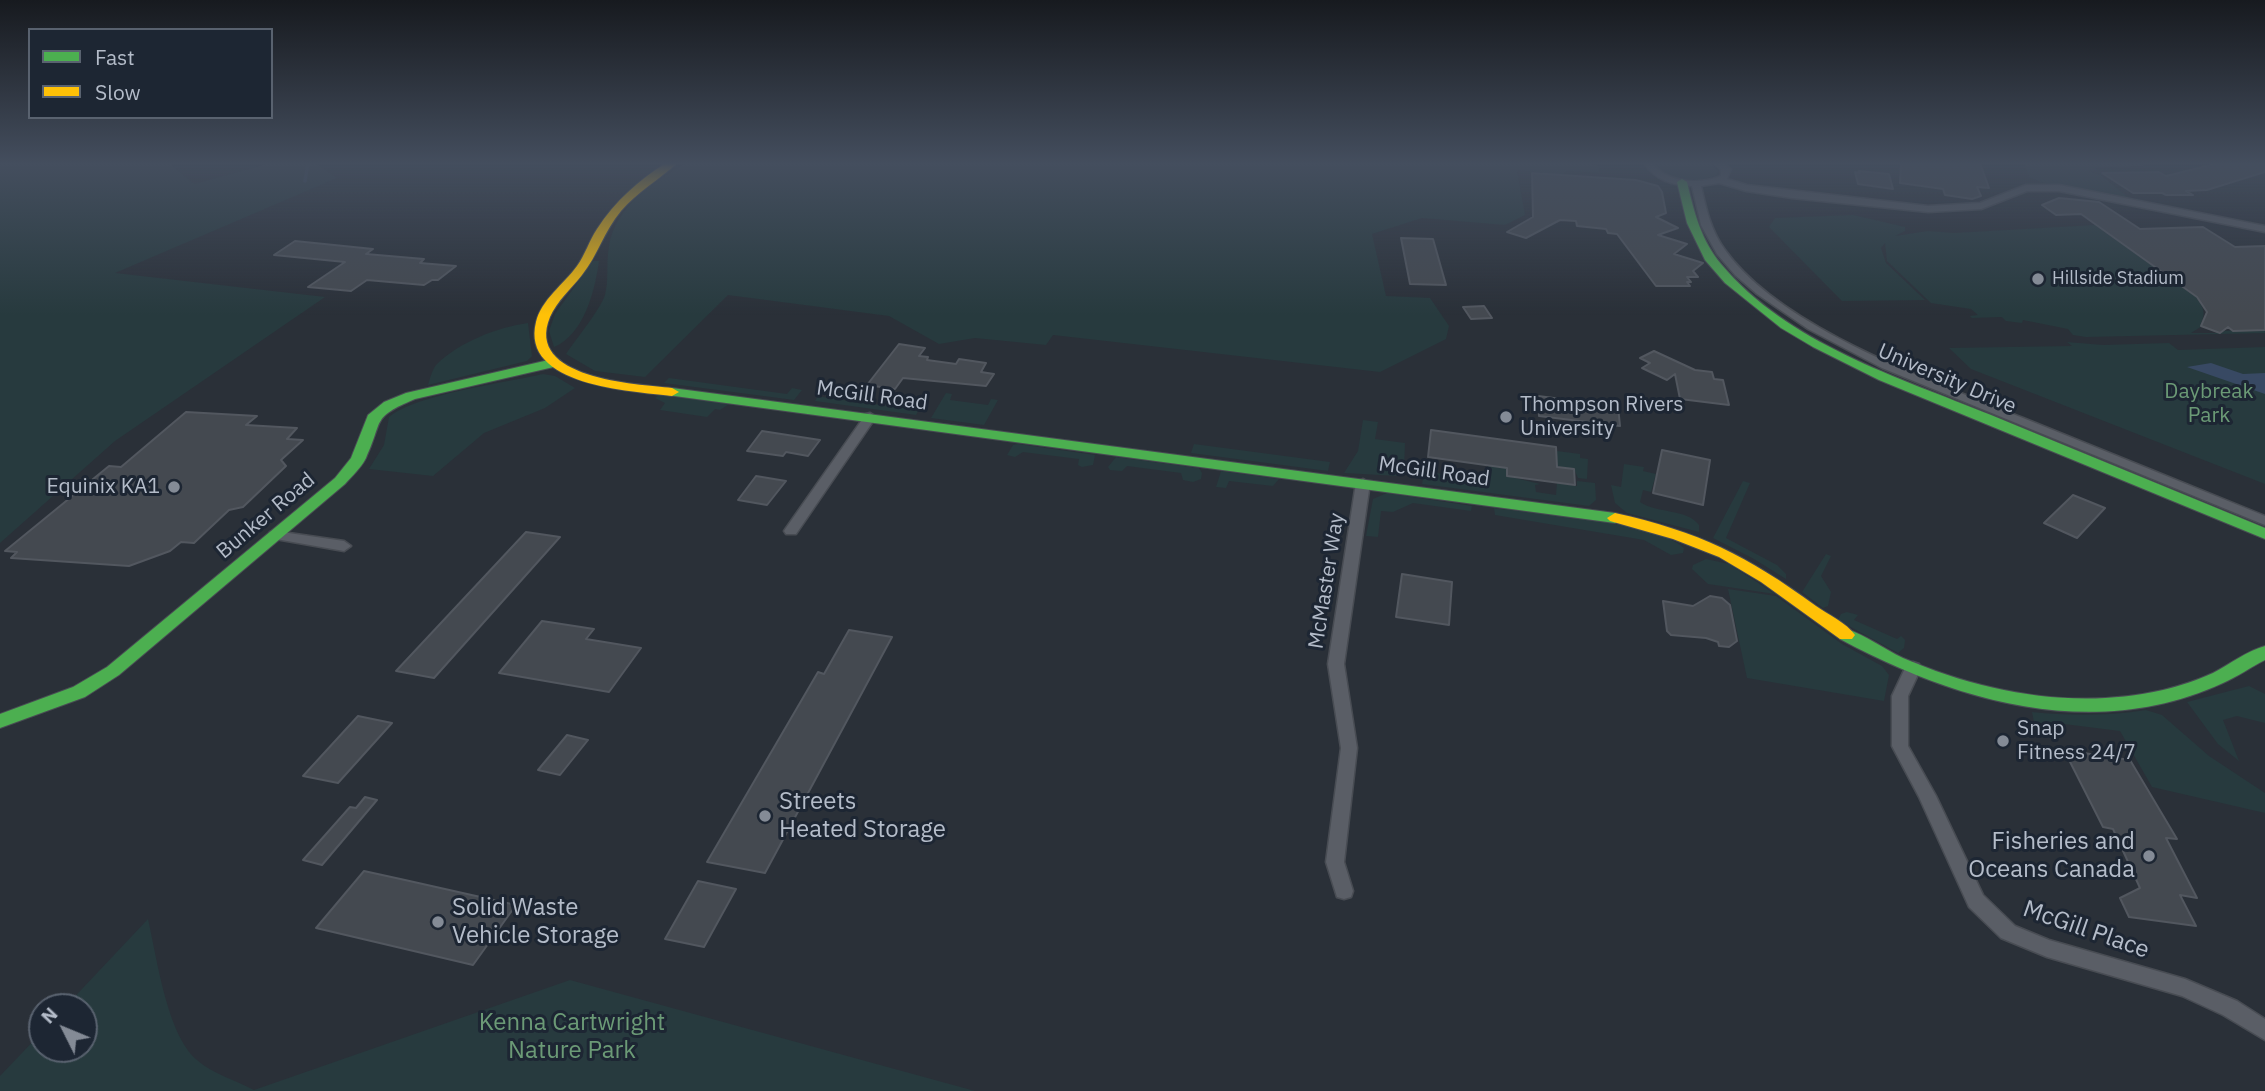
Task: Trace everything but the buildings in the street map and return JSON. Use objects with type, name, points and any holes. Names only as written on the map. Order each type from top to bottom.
[{"type":"street","points":[[552,363],[543,352],[540,340],[541,322],[582,266],[614,214]]},
{"type":"street","name":"University Drive","points":[[1692,214],[1693,232],[1709,257],[1734,284],[1776,317],[1827,349],[1874,372],[2265,534]]},
{"type":"street","name":"University Drive","points":[[1701,214],[1708,231],[1725,256],[1750,282],[1793,314],[1832,338],[1899,371],[2265,521]]},
{"type":"street","points":[[2189,214],[2265,229]]},
{"type":"street","name":"McGill Road","points":[[552,363],[573,374],[598,382],[1605,516],[1658,528],[1702,544],[1757,571],[1809,611],[1862,645],[1913,668],[1981,693],[2046,704],[2110,705],[2168,694],[2228,676],[2265,652]]},
{"type":"street","name":"Bunker Road","points":[[0,721],[79,692],[113,671],[347,473],[358,459],[372,419],[385,407],[414,395],[552,363]]},
{"type":"street","points":[[790,531],[870,417]]},
{"type":"street","name":"McMaster Way","points":[[1344,891],[1335,862],[1349,748],[1336,664],[1363,483]]},
{"type":"street","points":[[275,536],[344,545]]},
{"type":"street","name":"McGill Place","points":[[1913,668],[1900,696],[1900,746],[1927,796],[1976,901],[2008,932],[2048,948],[2185,988],[2230,1008],[2265,1030]]},
{"type":"green space","points":[[0,214],[253,214],[115,273],[325,297],[115,441],[0,543]]},
{"type":"green space","points":[[623,214],[1525,215],[1505,225],[1422,218],[1372,234],[1386,296],[1430,298],[1449,326],[1446,339],[1380,372],[1053,335],[1046,345],[975,338],[939,344],[889,316],[728,295],[645,377],[595,371],[566,354],[605,295],[608,252]]},
{"type":"green space","name":"Hillside Stadium","points":[[1853,215],[1905,227],[1905,231],[1895,236],[1928,231],[1954,233],[2095,225],[2195,296],[2204,313],[2200,325],[2202,326],[2191,333],[2265,329],[2265,333],[2086,337],[2073,335],[2068,329],[2023,320],[2022,323],[2006,321],[2002,317],[1972,318],[1970,316],[1978,315],[1971,309],[1931,303],[1887,261],[1885,243],[1881,248],[1886,263],[1925,300],[1842,301],[1769,227],[1775,218]]},
{"type":"green space","points":[[593,261],[599,261],[586,310],[573,333],[554,347],[549,331],[555,314]]},
{"type":"green space","points":[[528,323],[532,356],[527,361],[428,385],[436,365],[456,349],[492,332]]},
{"type":"green space","name":"Daybreak Park","points":[[2067,342],[2103,345],[2169,343],[2178,350],[2265,347],[2265,484],[1971,369],[1949,348],[2072,346]]},
{"type":"green space","points":[[543,374],[555,376],[575,388],[545,408],[484,433],[433,476],[369,469],[384,445],[389,417],[402,409],[462,390]]},
{"type":"green space","points":[[669,378],[787,394],[792,388],[802,390],[794,400],[664,383]]},
{"type":"green space","points":[[946,393],[952,394],[950,400],[988,405],[991,399],[998,400],[984,425],[931,418]]},
{"type":"green space","points":[[659,395],[729,404],[720,410],[715,409],[707,417],[660,410],[665,403],[655,398]]},
{"type":"green space","points":[[818,396],[919,410],[916,415],[815,401]]},
{"type":"green space","points":[[1363,420],[1378,422],[1375,439],[1405,443],[1404,469],[1398,476],[1344,473],[1358,451]]},
{"type":"green space","points":[[1194,444],[1330,462],[1328,471],[1191,453]]},
{"type":"green space","points":[[1013,445],[1095,455],[1093,465],[1082,467],[1078,465],[1079,459],[1023,452],[1015,457],[1007,455]]},
{"type":"green space","points":[[1557,451],[1580,454],[1580,458],[1588,459],[1587,479],[1578,478],[1574,469],[1557,466]]},
{"type":"green space","points":[[1116,457],[1199,468],[1201,479],[1193,482],[1183,480],[1181,473],[1127,466],[1122,471],[1110,470],[1108,467]]},
{"type":"green space","points":[[1624,464],[1644,467],[1643,471],[1656,474],[1651,492],[1643,490],[1640,502],[1687,516],[1699,525],[1699,532],[1627,513],[1615,503],[1611,485],[1621,487]]},
{"type":"green space","points":[[1488,465],[1506,468],[1507,476],[1540,484],[1535,485],[1536,492],[1556,495],[1557,483],[1577,486],[1577,481],[1595,483],[1596,500],[1589,506],[1422,484],[1423,479],[1436,473],[1444,474],[1444,480],[1487,486]]},
{"type":"green space","points":[[1221,471],[1279,479],[1273,486],[1229,481],[1226,488],[1216,487]]},
{"type":"green space","points":[[1743,481],[1750,483],[1726,538],[1777,565],[1786,574],[1786,579],[1713,538]]},
{"type":"green space","points":[[1387,493],[1472,506],[1471,511],[1413,503],[1393,512],[1381,511],[1378,537],[1366,536],[1373,499]]},
{"type":"green space","points":[[1494,508],[1594,520],[1648,531],[1684,548],[1683,553],[1671,555],[1644,540],[1495,515]]},
{"type":"green space","points":[[1826,554],[1831,556],[1821,576],[1831,592],[1828,606],[1823,608],[1802,592]]},
{"type":"green space","points":[[1706,559],[1729,564],[1775,594],[1708,584],[1692,569],[1693,565]]},
{"type":"green space","points":[[1728,589],[1776,596],[1842,644],[1882,666],[1889,675],[1884,701],[1747,678]]},
{"type":"green space","points":[[1847,612],[1858,615],[1854,620],[1897,639],[1901,636],[1905,640],[1904,648],[1898,653],[1838,620],[1841,614]]},
{"type":"green space","points":[[2249,686],[2265,694],[2265,723],[2237,716],[2223,720],[2239,761],[2218,744],[2187,702]]},
{"type":"green space","points":[[2146,710],[2162,715],[2209,756],[2265,793],[2265,813],[2152,787],[2120,731],[2048,722],[2051,731],[2035,727],[2032,712],[2089,715]]},
{"type":"green space","name":"Kenna Cartwright Nature Park","points":[[148,919],[171,1015],[187,1048],[197,1060],[210,1069],[254,1090],[570,980],[975,1091],[0,1091],[0,1076],[28,1047],[28,1063],[98,1063],[98,993],[78,993]]},
{"type":"water","points":[[2211,363],[2243,374],[2265,373],[2265,394],[2187,367]]},
{"type":"traffic: fast","points":[[1690,214],[1702,246],[1729,280],[1786,326],[1817,344],[1884,377],[2265,534]]},
{"type":"traffic: fast","points":[[0,721],[79,692],[113,671],[340,481],[358,459],[373,418],[389,405],[411,396],[553,363]]},
{"type":"traffic: fast","points":[[672,392],[1615,518]]},
{"type":"traffic: fast","points":[[1846,635],[1895,661],[1946,682],[2000,696],[2055,704],[2110,704],[2164,696],[2216,679],[2265,652]]},
{"type":"traffic: slow","points":[[613,214],[583,266],[546,313],[542,321],[540,342],[548,358],[585,378],[633,388],[672,392]]},
{"type":"traffic: slow","points":[[1615,518],[1678,535],[1724,553],[1767,578],[1846,635]]},
{"type":"place","name":"Hillside Stadium","points":[[2038,279]]},
{"type":"place","name":"Thompson Rivers University","points":[[1506,417]]},
{"type":"place","name":"Equinix KA1","points":[[174,487]]},
{"type":"place","name":"Snap Fitness 24/7","points":[[2003,741]]},
{"type":"place","name":"Streets Heated Storage","points":[[765,816]]},
{"type":"place","name":"Fisheries and Oceans Canada","points":[[2149,856]]},
{"type":"place","name":"Solid Waste Vehicle Storage","points":[[438,922]]}]
